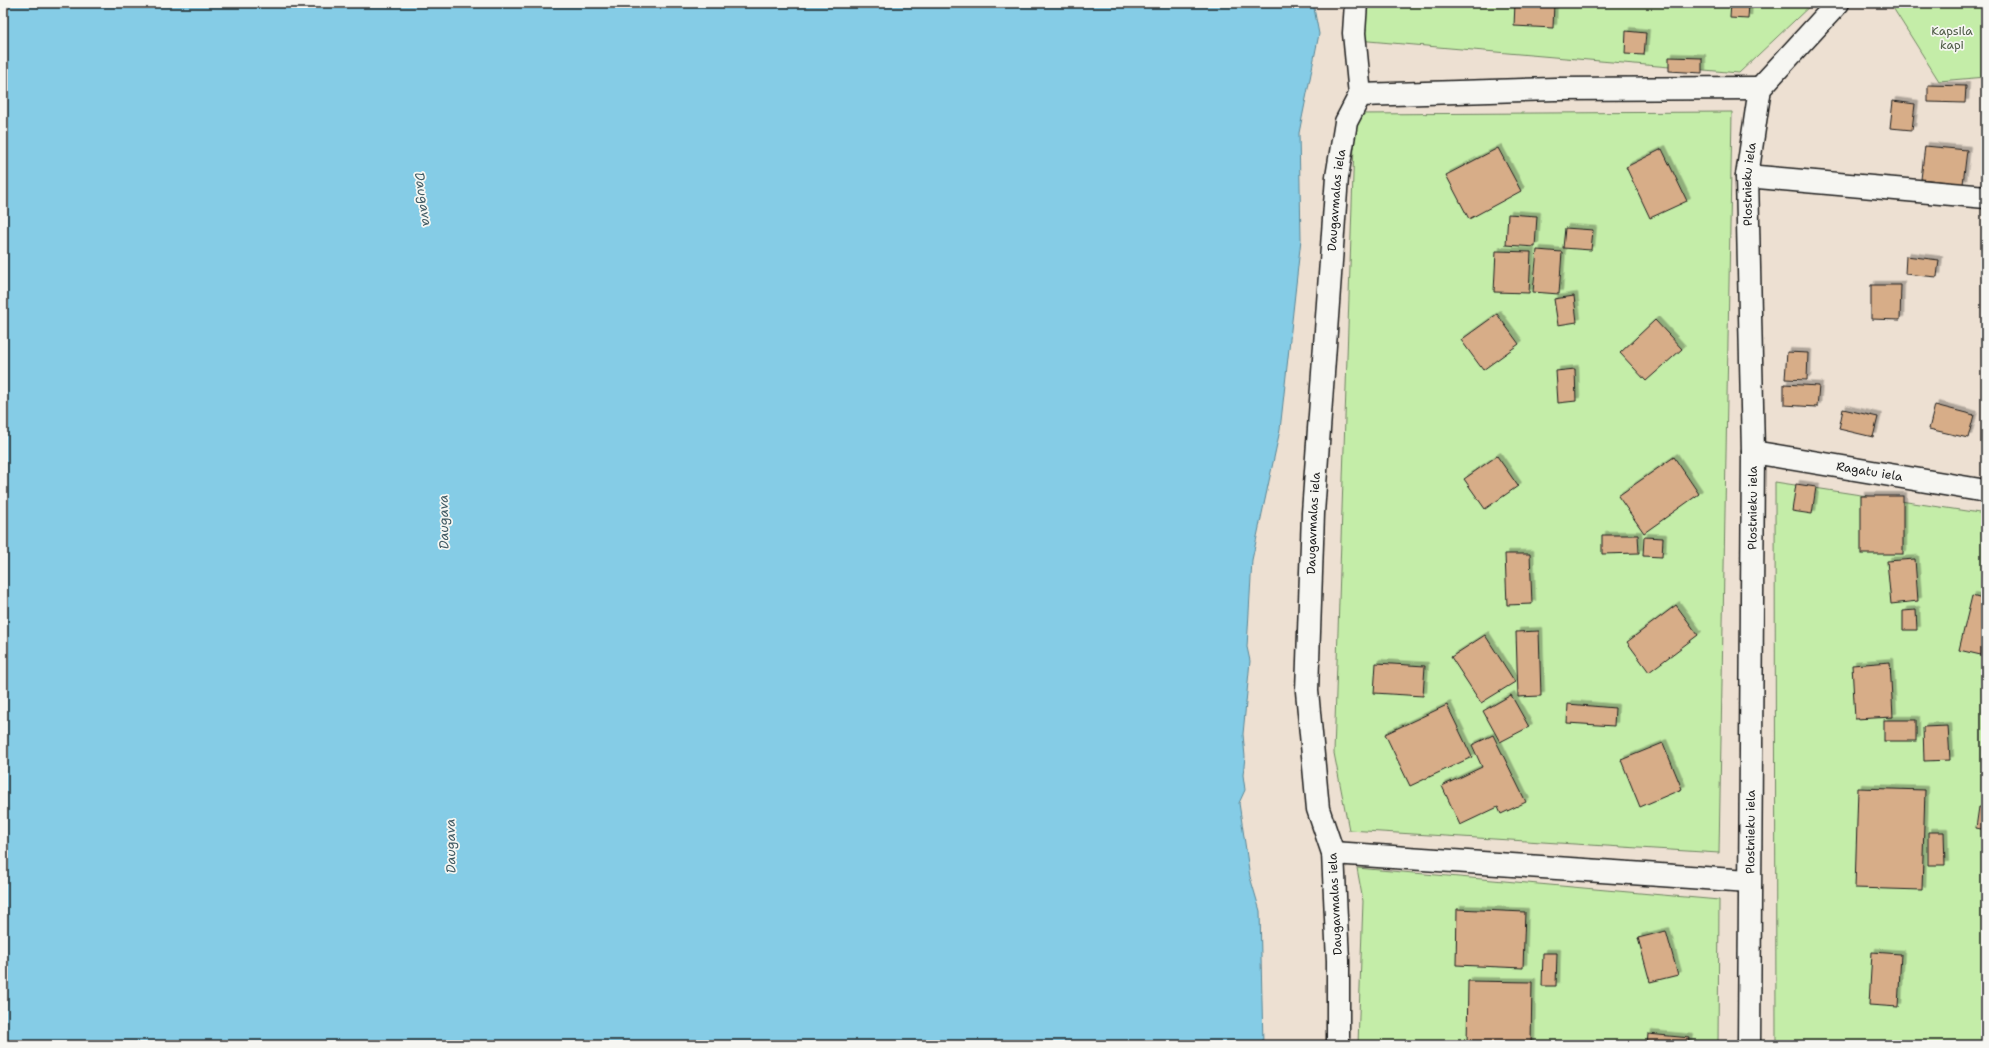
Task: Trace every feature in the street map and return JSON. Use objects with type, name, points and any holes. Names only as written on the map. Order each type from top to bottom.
[{"type":"street","points":[[1356,3],[1354,33],[1360,95],[1555,89],[1760,88],[1838,3]]},
{"type":"street","name":"Plostnieku iela","points":[[1749,1045],[1753,452],[1747,176],[1760,88]]},
{"type":"street","name":"Daugavmalas iela","points":[[1338,1045],[1338,961],[1333,852],[1318,808],[1307,691],[1312,552],[1336,177],[1346,122],[1360,95]]},
{"type":"street","points":[[1747,176],[1986,197]]},
{"type":"street","name":"Ragatu iela","points":[[1753,452],[1986,491]]},
{"type":"street","points":[[1333,852],[1749,881]]},
{"type":"green space","points":[[1359,3],[1813,3],[1739,73],[1357,40]]},
{"type":"green space","name":"Kapsila kapi","points":[[1890,3],[1986,3],[1986,77],[1939,81]]},
{"type":"green space","points":[[1732,112],[1719,853],[1349,830],[1334,753],[1355,114]]},
{"type":"green space","points":[[1775,482],[1986,514],[1986,1045],[1776,1045]]},
{"type":"green space","points":[[1357,868],[1719,900],[1718,1045],[1358,1045],[1363,901]]},
{"type":"water","name":"Daugava","points":[[3,3],[1313,3],[1319,34],[1299,133],[1301,239],[1280,430],[1252,560],[1247,647],[1250,661],[1243,734],[1245,757],[1243,775],[1245,790],[1239,803],[1250,877],[1260,911],[1263,1045],[3,1045]]},
{"type":"building","points":[[1515,3],[1554,3],[1553,28],[1514,26]]},
{"type":"building","points":[[1731,3],[1749,3],[1748,19],[1730,18]]},
{"type":"building","points":[[1626,31],[1646,33],[1644,55],[1625,54]]},
{"type":"building","points":[[1669,57],[1702,58],[1702,73],[1669,71]]},
{"type":"building","points":[[1928,85],[1966,86],[1965,103],[1928,102]]},
{"type":"building","points":[[1893,101],[1915,104],[1912,130],[1890,128]]},
{"type":"building","points":[[1983,138],[1986,138],[1986,179],[1981,178]]},
{"type":"building","points":[[1925,146],[1967,150],[1963,184],[1921,179]]},
{"type":"building","points":[[1498,148],[1521,191],[1469,219],[1446,175]]},
{"type":"building","points":[[1662,149],[1687,201],[1650,218],[1626,167]]},
{"type":"building","points":[[1508,214],[1537,216],[1535,247],[1506,245]]},
{"type":"building","points":[[1986,227],[1986,273],[1981,273]]},
{"type":"building","points":[[1565,228],[1593,230],[1591,250],[1563,248]]},
{"type":"building","points":[[1537,250],[1562,252],[1559,294],[1533,292]]},
{"type":"building","points":[[1496,251],[1531,252],[1529,293],[1494,292]]},
{"type":"building","points":[[1906,256],[1939,260],[1937,277],[1905,274]]},
{"type":"building","points":[[1871,285],[1901,285],[1900,320],[1871,319]]},
{"type":"building","points":[[1574,296],[1577,322],[1558,325],[1554,299]]},
{"type":"building","points":[[1497,314],[1519,344],[1483,370],[1461,340]]},
{"type":"building","points":[[1655,320],[1682,349],[1646,381],[1620,353]]},
{"type":"building","points":[[1787,352],[1808,353],[1807,380],[1785,379]]},
{"type":"building","points":[[1575,369],[1576,401],[1558,403],[1556,371]]},
{"type":"building","points":[[1784,384],[1819,386],[1817,407],[1784,405]]},
{"type":"building","points":[[1935,405],[1974,415],[1968,438],[1929,429]]},
{"type":"building","points":[[1843,409],[1878,417],[1873,437],[1839,429]]},
{"type":"building","points":[[1497,456],[1518,486],[1485,509],[1464,479]]},
{"type":"building","points":[[1674,457],[1699,494],[1644,533],[1618,496]]},
{"type":"building","points":[[1796,484],[1816,487],[1812,514],[1792,511]]},
{"type":"building","points":[[1861,496],[1903,496],[1903,554],[1861,554]]},
{"type":"building","points":[[1602,535],[1638,535],[1639,553],[1602,554]]},
{"type":"building","points":[[1644,537],[1663,538],[1662,557],[1643,556]]},
{"type":"building","points":[[1505,554],[1530,554],[1532,604],[1507,605]]},
{"type":"building","points":[[1915,559],[1918,601],[1891,604],[1887,561]]},
{"type":"building","points":[[1972,596],[1986,600],[1985,656],[1959,650]]},
{"type":"building","points":[[1676,605],[1698,635],[1649,672],[1627,642]]},
{"type":"building","points":[[1916,610],[1917,630],[1903,630],[1903,611]]},
{"type":"building","points":[[1539,631],[1541,696],[1518,697],[1516,632]]},
{"type":"building","points":[[1485,635],[1515,682],[1481,703],[1451,657]]},
{"type":"building","points":[[1890,662],[1893,717],[1855,719],[1852,665]]},
{"type":"building","points":[[1376,663],[1425,666],[1423,696],[1374,693]]},
{"type":"building","points":[[1511,695],[1529,727],[1500,742],[1483,711]]},
{"type":"building","points":[[1568,704],[1615,708],[1614,726],[1567,723]]},
{"type":"building","points":[[1447,705],[1472,757],[1410,786],[1385,734]]},
{"type":"building","points":[[1884,720],[1916,720],[1916,741],[1884,741]]},
{"type":"building","points":[[1948,726],[1950,760],[1924,761],[1923,727]]},
{"type":"building","points":[[1493,735],[1526,802],[1501,814],[1498,807],[1460,825],[1442,786],[1482,767],[1472,745]]},
{"type":"building","points":[[1663,743],[1682,789],[1640,807],[1621,760]]},
{"type":"building","points":[[1858,788],[1925,790],[1922,890],[1855,888]]},
{"type":"building","points":[[1979,807],[1986,808],[1986,830],[1976,828]]},
{"type":"building","points":[[1928,832],[1944,832],[1945,865],[1928,865]]},
{"type":"building","points":[[1457,909],[1525,912],[1523,968],[1456,965]]},
{"type":"building","points":[[1666,931],[1678,975],[1650,982],[1638,938]]},
{"type":"building","points":[[1872,952],[1901,954],[1898,1007],[1869,1005]]},
{"type":"building","points":[[1543,953],[1557,953],[1556,986],[1542,986]]},
{"type":"building","points":[[1468,981],[1532,982],[1531,1045],[1467,1045]]},
{"type":"building","points":[[1648,1034],[1690,1038],[1689,1045],[1647,1045]]}]
